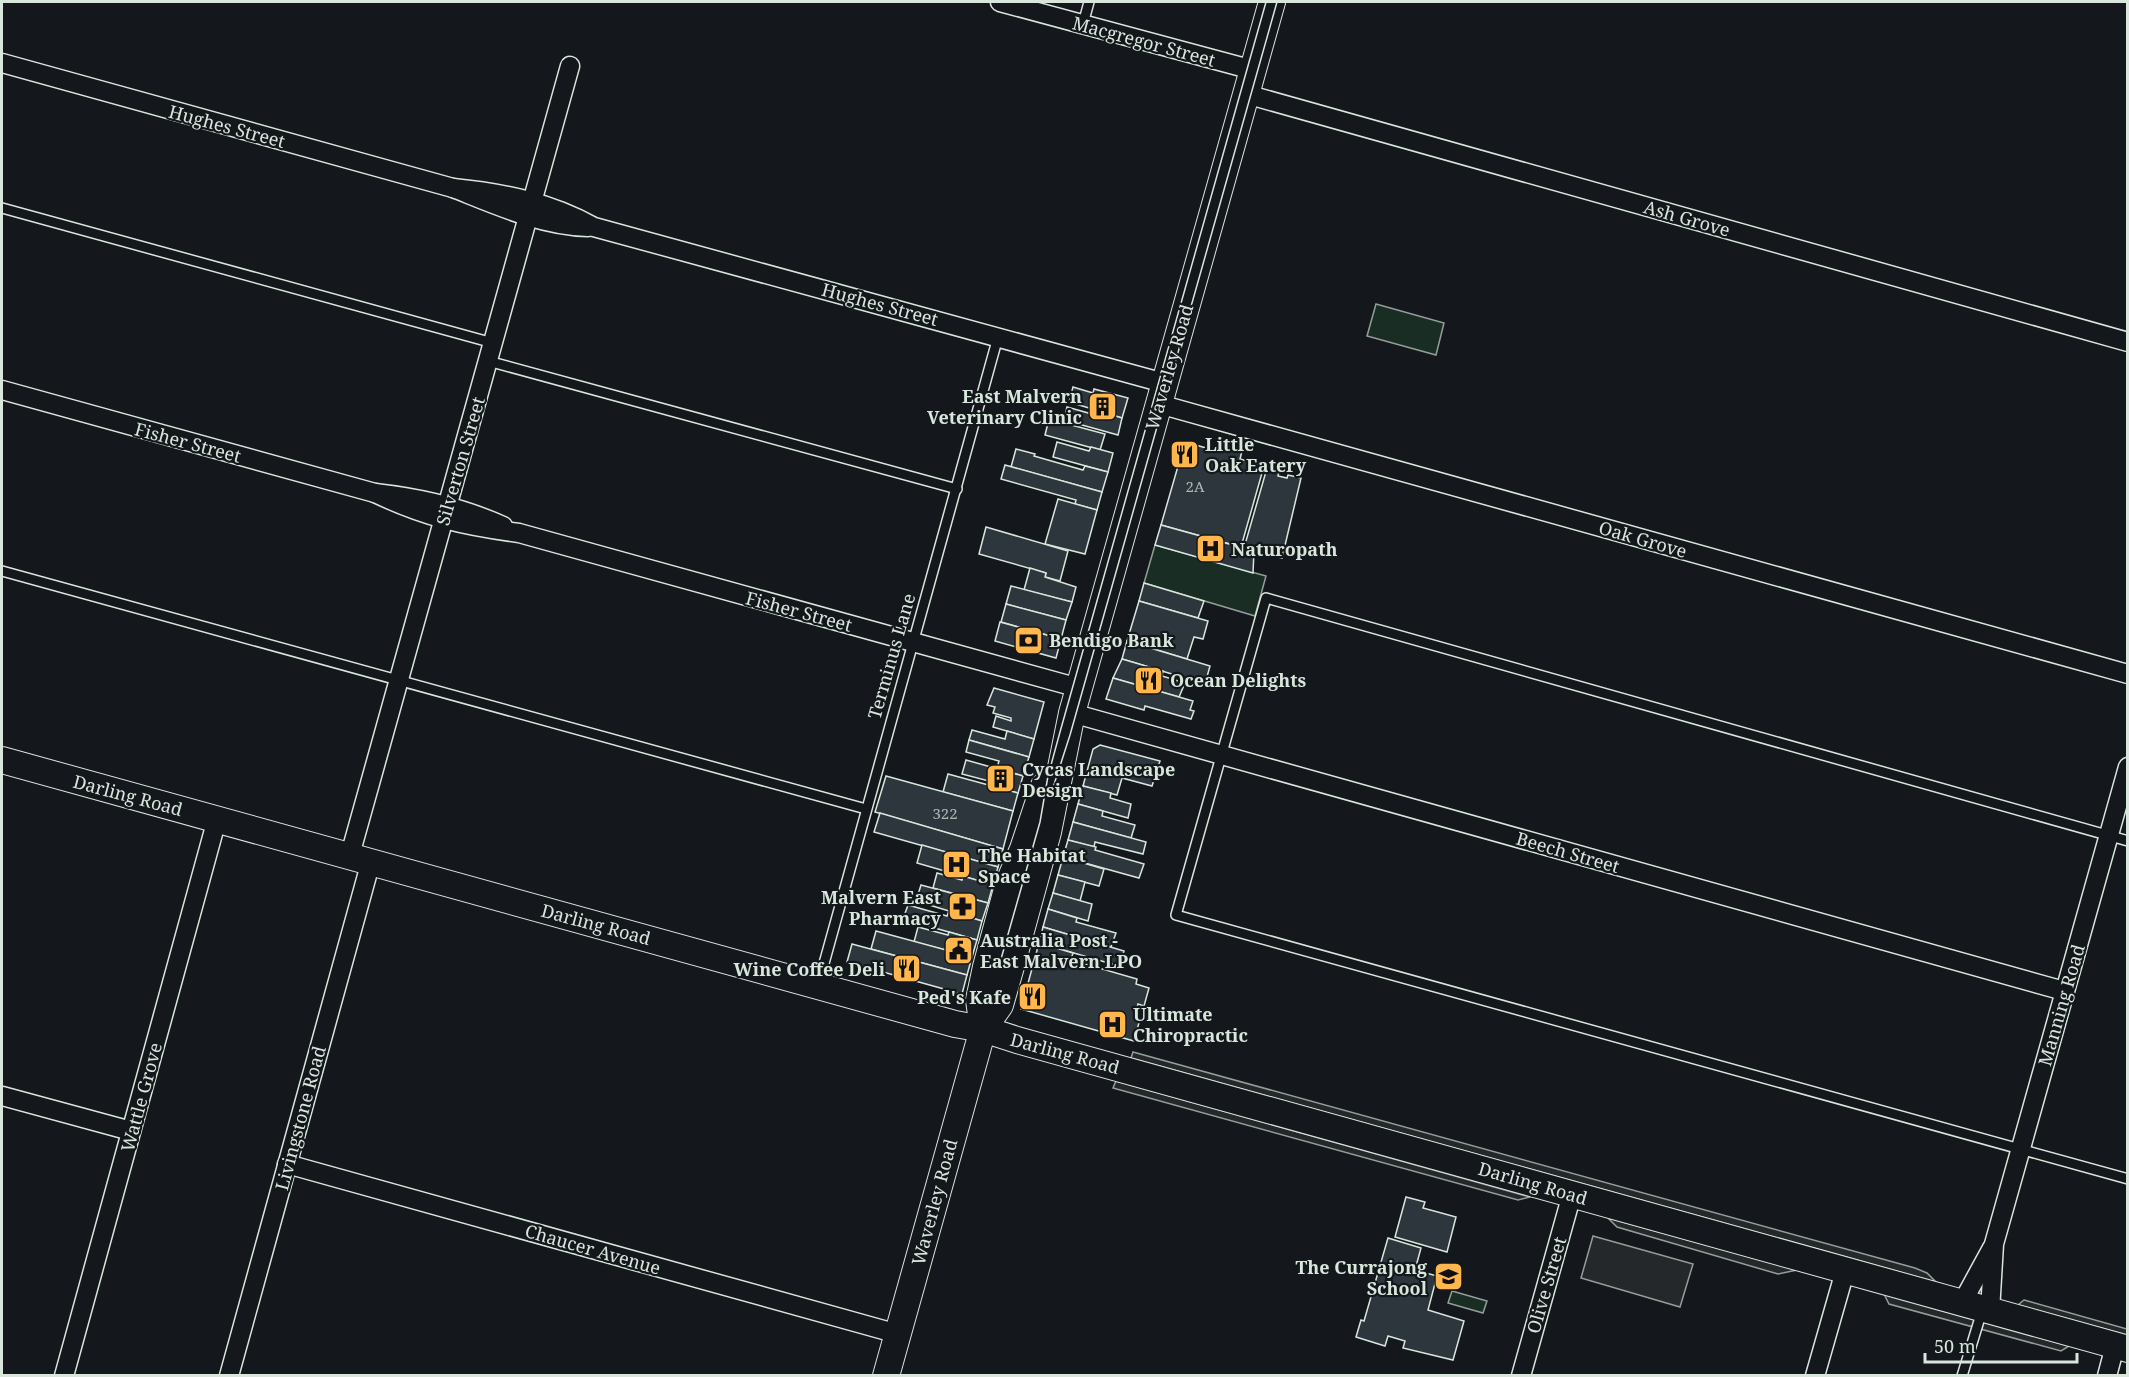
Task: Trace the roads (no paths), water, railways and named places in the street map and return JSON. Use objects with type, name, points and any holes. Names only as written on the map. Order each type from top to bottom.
[{"type":"street","name":"Macgregor Street","points":[[1000,2],[1083,24],[1249,82]]},
{"type":"street","name":"Waverley Road","points":[[886,1376],[983,1029],[1000,1005],[1016,949],[1048,832],[1069,723],[1272,2]]},
{"type":"street","name":"Hughes Street","points":[[2,63],[531,208],[574,227],[594,227],[998,336],[1162,394]]},
{"type":"street","name":"Silverton Street","points":[[360,858],[398,679],[570,66]]},
{"type":"street","name":"Ash Grove","points":[[1249,82],[2127,342]]},
{"type":"street","name":"Fisher Street","points":[[2,390],[375,494],[410,510],[445,513],[476,528],[519,533],[1079,688]]},
{"type":"street","name":"Oak Grove","points":[[1162,394],[2127,674]]},
{"type":"street","name":"Beech Street","points":[[1069,723],[1221,755],[2064,991]]},
{"type":"street","name":"Darling Road","points":[[2,760],[983,1029],[1017,1041],[2121,1347]]},
{"type":"street","name":"Manning Road","points":[[1978,1307],[2127,767]]},
{"type":"street","name":"Wattle Grove","points":[[64,1376],[218,819]]},
{"type":"street","name":"Livingstone Road","points":[[229,1376],[287,1164],[360,858]]},
{"type":"street","points":[[2,1096],[131,1131]]},
{"type":"street","name":"Chaucer Avenue","points":[[287,1164],[898,1334]]},
{"type":"street","name":"Olive Street","points":[[1521,1376],[1572,1194]]},
{"type":"street","name":"Manning Road","points":[[1978,1307],[1994,1244]]},
{"type":"street","points":[[1815,1376],[1845,1270]]},
{"type":"street","points":[[2107,1376],[2121,1347]]},
{"type":"lane","points":[[1083,24],[1089,2]]},
{"type":"lane","points":[[2,208],[493,343]]},
{"type":"lane","name":"Terminus Lane","points":[[818,985],[998,336]]},
{"type":"lane","points":[[488,361],[957,489]]},
{"type":"lane","points":[[2,570],[866,809]]},
{"type":"lane","points":[[2127,841],[1266,598],[1176,915],[2127,1179]]},
{"type":"lane","points":[[1962,1376],[1978,1307]]},
{"type":"tram line","points":[[999,966],[1040,822],[1048,776],[1060,732],[1266,2]]},
{"type":"tram line","points":[[1050,797],[1070,735],[1277,2]]},
{"type":"place","name":"East Malvern Veterinary Clinic","points":[[1103,406]]},
{"type":"place","name":"Little Oak Eatery","points":[[1184,454]]},
{"type":"place","name":"Naturopath","points":[[1210,549]]},
{"type":"place","name":"Bendigo Bank","points":[[1028,640]]},
{"type":"place","name":"Ocean Delights","points":[[1149,680]]},
{"type":"place","name":"Cycas Landscape Design","points":[[1001,779]]},
{"type":"place","name":"The Habitat Space","points":[[957,865]]},
{"type":"place","name":"Malvern East Pharmacy","points":[[962,907]]},
{"type":"place","name":"Australia Post - East Malvern LPO","points":[[959,950]]},
{"type":"place","name":"Wine Coffee Deli","points":[[906,969]]},
{"type":"place","name":"Ped's Kafe","points":[[1032,997]]},
{"type":"place","name":"Ultimate Chiropractic","points":[[1112,1024]]},
{"type":"place","name":"The Currajong School","points":[[1448,1277]]}]
